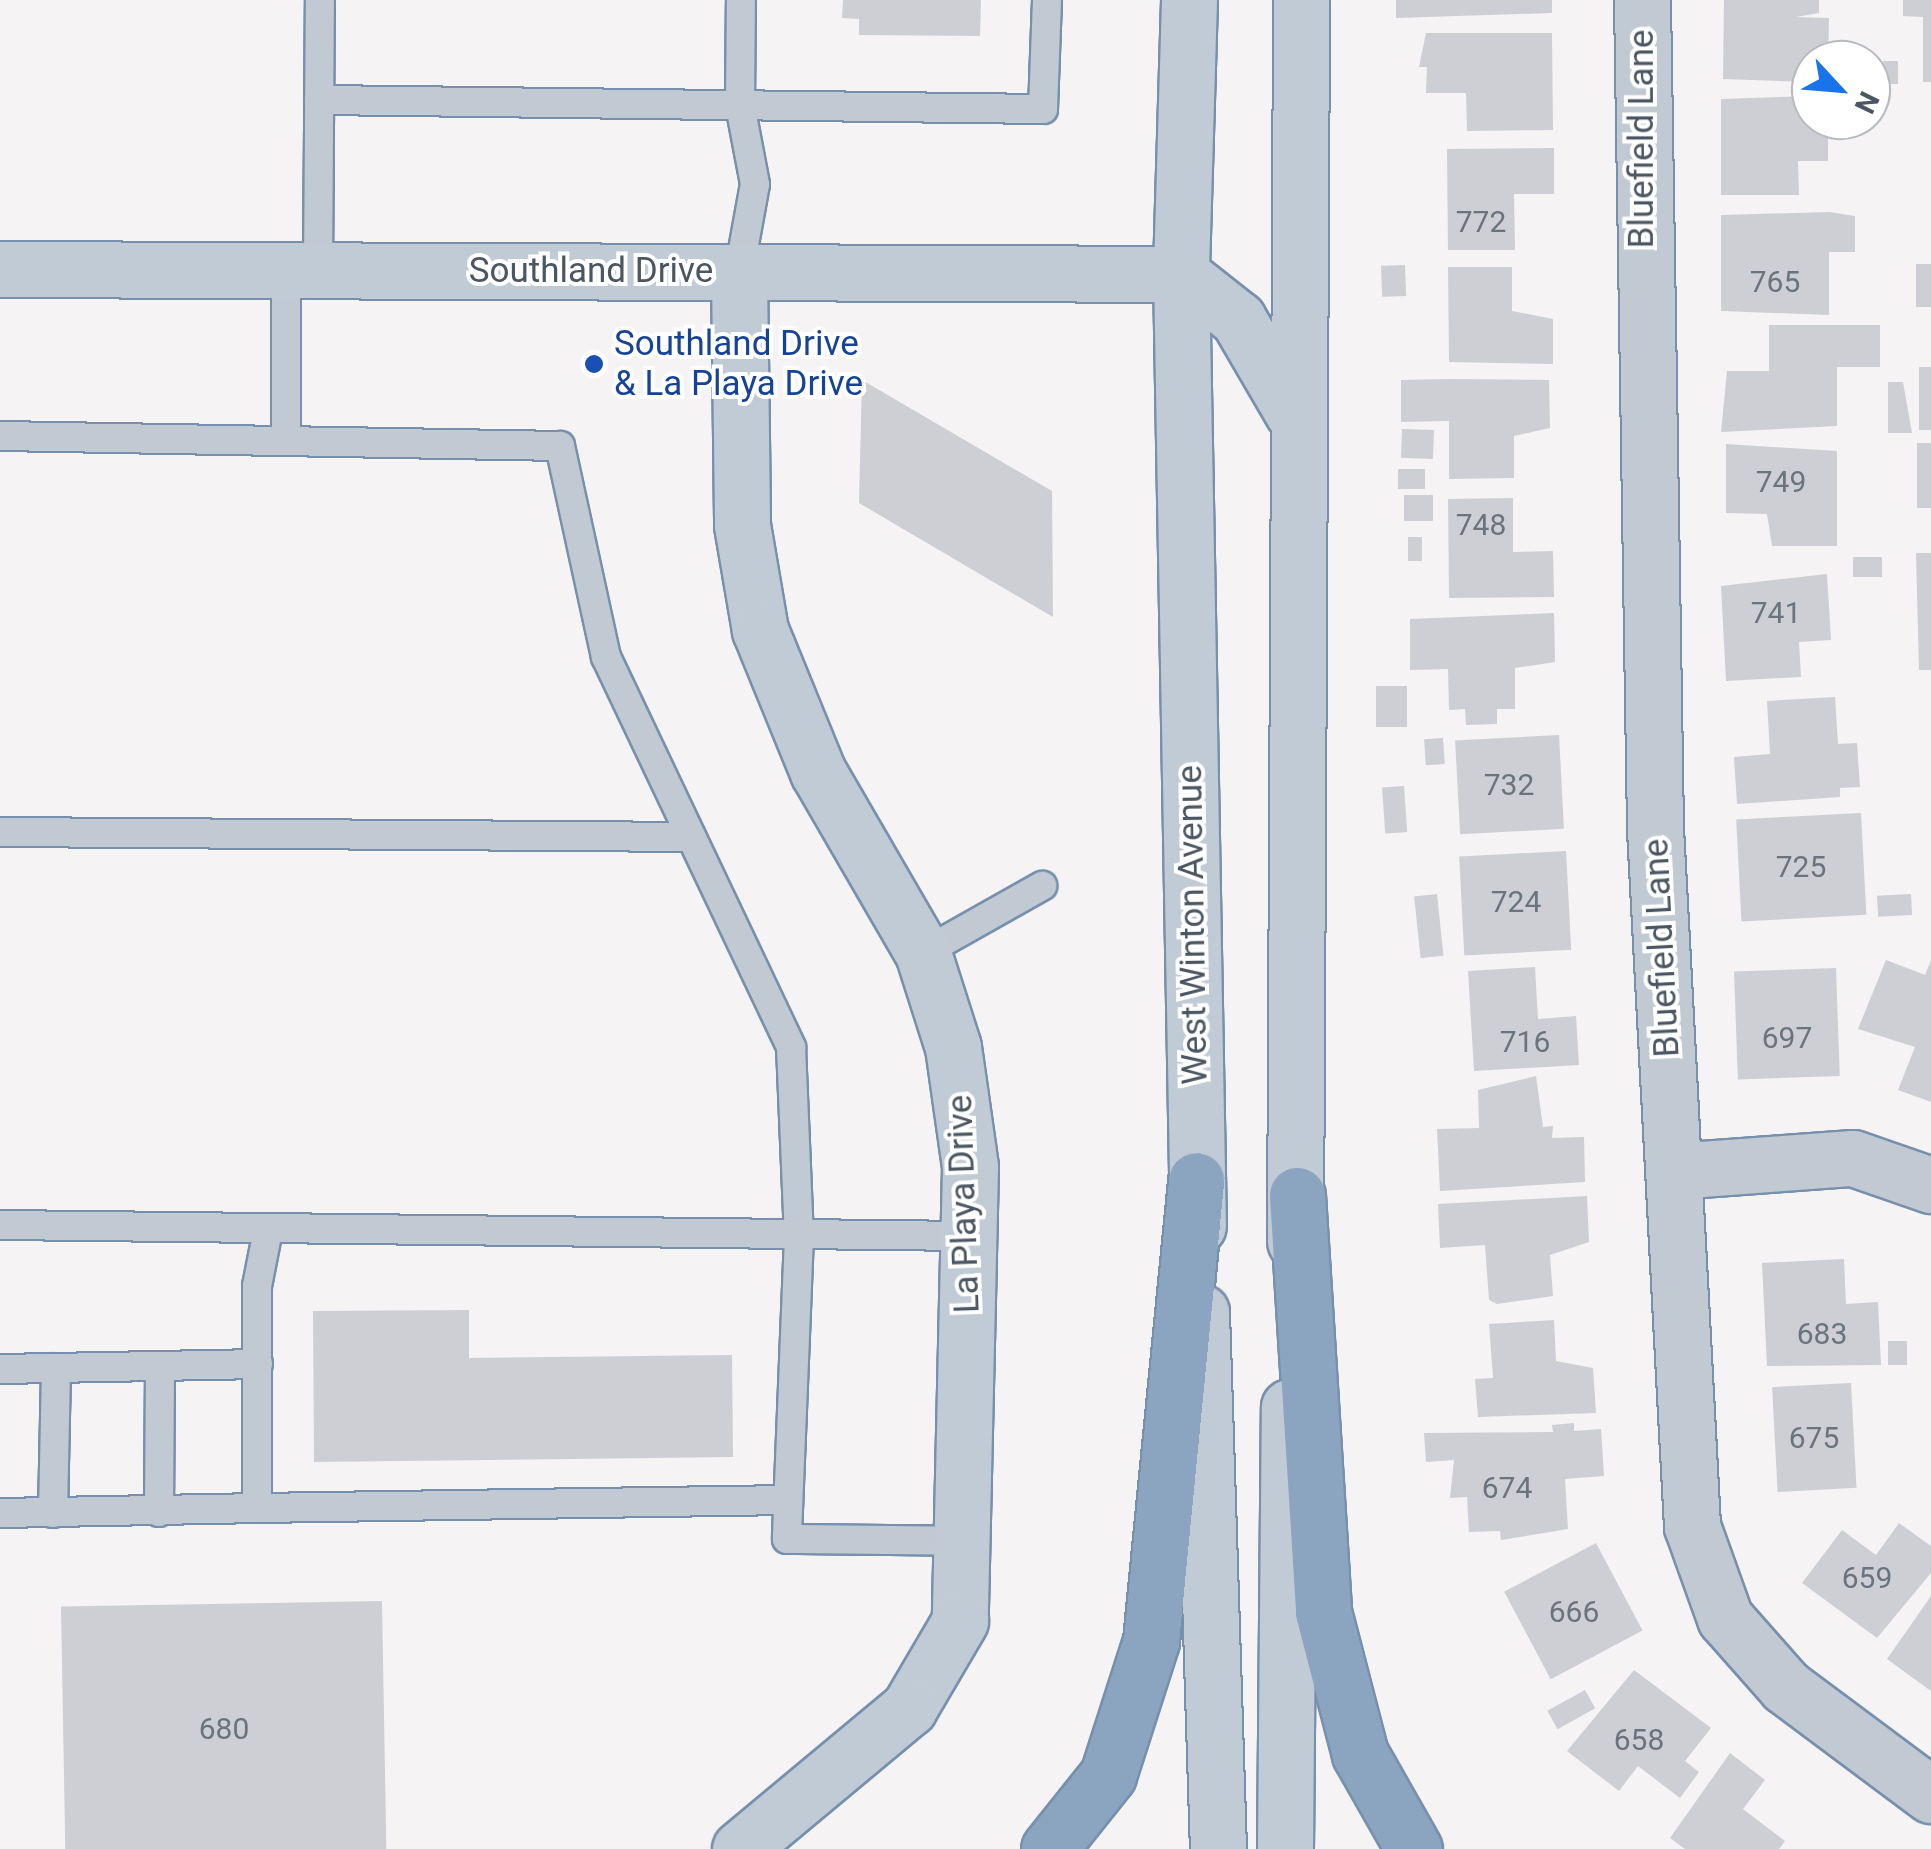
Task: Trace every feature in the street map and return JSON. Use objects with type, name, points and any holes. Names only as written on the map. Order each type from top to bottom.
[{"type":"highway","points":[[1050,1849],[1108,1775],[1152,1642],[1196,1180]]},
{"type":"highway","points":[[1298,1194],[1323,1612],[1360,1754],[1414,1849]]},
{"type":"main road","name":"West Winton Avenue","points":[[1189,0],[1181,274],[1196,1180],[1218,1849]]},
{"type":"main road","points":[[1284,1849],[1298,1194],[1301,0]]},
{"type":"main road","name":"Southland Drive","points":[[0,269],[1181,274]]},
{"type":"main road","name":"La Playa Drive","points":[[739,272],[742,525],[764,642],[818,772],[923,953],[960,1077],[969,1236],[968,1540],[960,1621],[932,1680],[892,1726],[740,1849]]},
{"type":"main road","points":[[1181,274],[1238,319],[1299,425]]},
{"type":"street","name":"Bluefield Lane","points":[[1642,0],[1643,422],[1692,1526],[1725,1618],[1786,1686],[1931,1795]]},
{"type":"street","points":[[1674,1171],[1854,1158],[1931,1186]]},
{"type":"lane","points":[[286,438],[319,100],[320,0]]},
{"type":"lane","points":[[739,272],[755,184],[740,106],[740,0]]},
{"type":"lane","points":[[319,100],[1043,109],[1046,0]]},
{"type":"lane","points":[[0,436],[286,438],[560,446],[606,657],[791,1047],[799,1236],[788,1539],[968,1540]]},
{"type":"lane","points":[[0,832],[691,837]]},
{"type":"lane","points":[[923,953],[1042,886]]},
{"type":"lane","points":[[0,1225],[969,1236]]},
{"type":"lane","points":[[257,1508],[258,1364],[268,1230]]},
{"type":"lane","points":[[0,1369],[258,1364]]},
{"type":"lane","points":[[159,1512],[160,1366]]},
{"type":"lane","points":[[54,1513],[56,1368]]},
{"type":"lane","points":[[0,1514],[788,1500]]},
{"type":"building","points":[[843,0],[981,0],[980,36],[859,35],[859,19],[842,18]]},
{"type":"building","points":[[1396,0],[1552,0],[1552,13],[1396,18]]},
{"type":"building","points":[[1724,0],[1819,0],[1819,13],[1796,17],[1829,18],[1828,40],[1791,40],[1791,81],[1723,79]]},
{"type":"building","points":[[1903,0],[1931,0],[1931,82],[1923,82],[1923,17],[1903,16]]},
{"type":"building","points":[[1426,33],[1552,33],[1553,130],[1467,131],[1466,93],[1426,93],[1427,67],[1419,67]]},
{"type":"building","points":[[1891,61],[1898,61],[1898,84],[1891,84]]},
{"type":"building","points":[[1791,97],[1791,140],[1828,140],[1828,161],[1798,161],[1799,195],[1721,195],[1721,99]]},
{"type":"building","points":[[1554,148],[1554,194],[1514,194],[1515,250],[1448,250],[1447,149]]},
{"type":"building","points":[[1829,212],[1855,216],[1855,252],[1829,252],[1829,315],[1721,311],[1721,215]]},
{"type":"building","points":[[1916,264],[1931,264],[1931,307],[1916,307]]},
{"type":"building","points":[[1405,265],[1406,296],[1382,297],[1381,266]]},
{"type":"building","points":[[1448,267],[1512,267],[1512,311],[1553,319],[1553,364],[1449,362]]},
{"type":"building","points":[[1769,325],[1880,325],[1880,367],[1837,367],[1837,426],[1721,432],[1727,371],[1769,371]]},
{"type":"building","points":[[1919,367],[1931,367],[1931,430],[1919,430]]},
{"type":"building","points":[[862,380],[1052,491],[1053,617],[859,503]]},
{"type":"building","points":[[1401,380],[1549,380],[1550,428],[1514,436],[1514,478],[1449,479],[1449,421],[1401,422]]},
{"type":"building","points":[[1888,382],[1903,382],[1912,433],[1888,433]]},
{"type":"building","points":[[1402,429],[1434,430],[1433,459],[1401,458]]},
{"type":"building","points":[[1917,443],[1931,443],[1931,508],[1917,508]]},
{"type":"building","points":[[1726,444],[1837,451],[1837,546],[1772,546],[1767,514],[1726,513]]},
{"type":"building","points":[[1398,469],[1425,469],[1425,489],[1398,489]]},
{"type":"building","points":[[1404,495],[1433,495],[1433,521],[1404,521]]},
{"type":"building","points":[[1513,498],[1513,552],[1553,551],[1554,597],[1449,598],[1448,499]]},
{"type":"building","points":[[1408,537],[1422,537],[1422,561],[1408,561]]},
{"type":"building","points":[[1916,553],[1931,553],[1931,670],[1919,670]]},
{"type":"building","points":[[1853,557],[1882,557],[1882,577],[1853,577]]},
{"type":"building","points":[[1827,574],[1831,640],[1799,642],[1801,677],[1726,681],[1721,586]]},
{"type":"building","points":[[1554,613],[1555,662],[1515,668],[1515,709],[1497,709],[1497,724],[1466,725],[1465,709],[1449,710],[1448,669],[1410,670],[1410,619]]},
{"type":"building","points":[[1376,686],[1407,686],[1407,727],[1376,727]]},
{"type":"building","points":[[1835,697],[1838,744],[1857,743],[1860,787],[1840,788],[1840,797],[1737,804],[1734,757],[1770,754],[1767,701]]},
{"type":"building","points":[[1559,735],[1564,829],[1460,834],[1455,740]]},
{"type":"building","points":[[1443,738],[1445,764],[1426,765],[1424,739]]},
{"type":"building","points":[[1404,786],[1407,832],[1385,833],[1382,788]]},
{"type":"building","points":[[1861,813],[1866,915],[1742,921],[1736,820]]},
{"type":"building","points":[[1566,851],[1571,950],[1464,955],[1459,857]]},
{"type":"building","points":[[1437,894],[1443,956],[1421,958],[1414,896]]},
{"type":"building","points":[[1911,894],[1912,915],[1878,917],[1877,896]]},
{"type":"building","points":[[1886,960],[1925,975],[1931,960],[1931,1102],[1898,1090],[1915,1047],[1858,1029]]},
{"type":"building","points":[[1535,967],[1538,1019],[1576,1016],[1579,1065],[1474,1071],[1468,971]]},
{"type":"building","points":[[1836,968],[1840,1076],[1738,1079],[1734,972]]},
{"type":"building","points":[[1536,1076],[1543,1127],[1553,1126],[1552,1138],[1584,1137],[1585,1182],[1440,1191],[1437,1129],[1479,1128],[1478,1090]]},
{"type":"building","points":[[1587,1196],[1589,1242],[1550,1255],[1553,1296],[1497,1304],[1489,1300],[1485,1245],[1440,1248],[1438,1204]]},
{"type":"building","points":[[1844,1259],[1846,1304],[1878,1302],[1881,1365],[1767,1366],[1762,1263]]},
{"type":"building","points":[[469,1310],[469,1358],[732,1355],[733,1457],[314,1462],[313,1311]]},
{"type":"building","points":[[1554,1320],[1556,1361],[1593,1368],[1596,1413],[1478,1417],[1475,1379],[1493,1378],[1489,1324]]},
{"type":"building","points":[[1888,1341],[1907,1341],[1907,1365],[1888,1365]]},
{"type":"building","points":[[1851,1383],[1856,1488],[1778,1492],[1772,1387]]},
{"type":"building","points":[[1574,1423],[1574,1431],[1601,1429],[1604,1476],[1565,1479],[1568,1529],[1501,1540],[1500,1531],[1469,1532],[1467,1497],[1450,1498],[1454,1460],[1426,1462],[1424,1433],[1553,1432],[1552,1425]]},
{"type":"building","points":[[1899,1523],[1931,1546],[1931,1573],[1877,1638],[1802,1583],[1842,1530],[1876,1555]]},
{"type":"building","points":[[1596,1543],[1642,1630],[1551,1679],[1504,1592]]},
{"type":"building","points":[[1931,1596],[1931,1691],[1887,1659]]},
{"type":"building","points":[[382,1601],[386,1849],[65,1849],[61,1607]]},
{"type":"building","points":[[1634,1670],[1711,1728],[1685,1761],[1699,1772],[1680,1798],[1638,1766],[1619,1791],[1567,1751]]},
{"type":"building","points":[[1585,1690],[1595,1708],[1558,1729],[1547,1711]]},
{"type":"building","points":[[1730,1753],[1765,1780],[1743,1809],[1785,1841],[1779,1849],[1685,1849],[1670,1838]]},
{"type":"place","name":"Southland Drive & La Playa Drive","points":[[594,364]]}]
